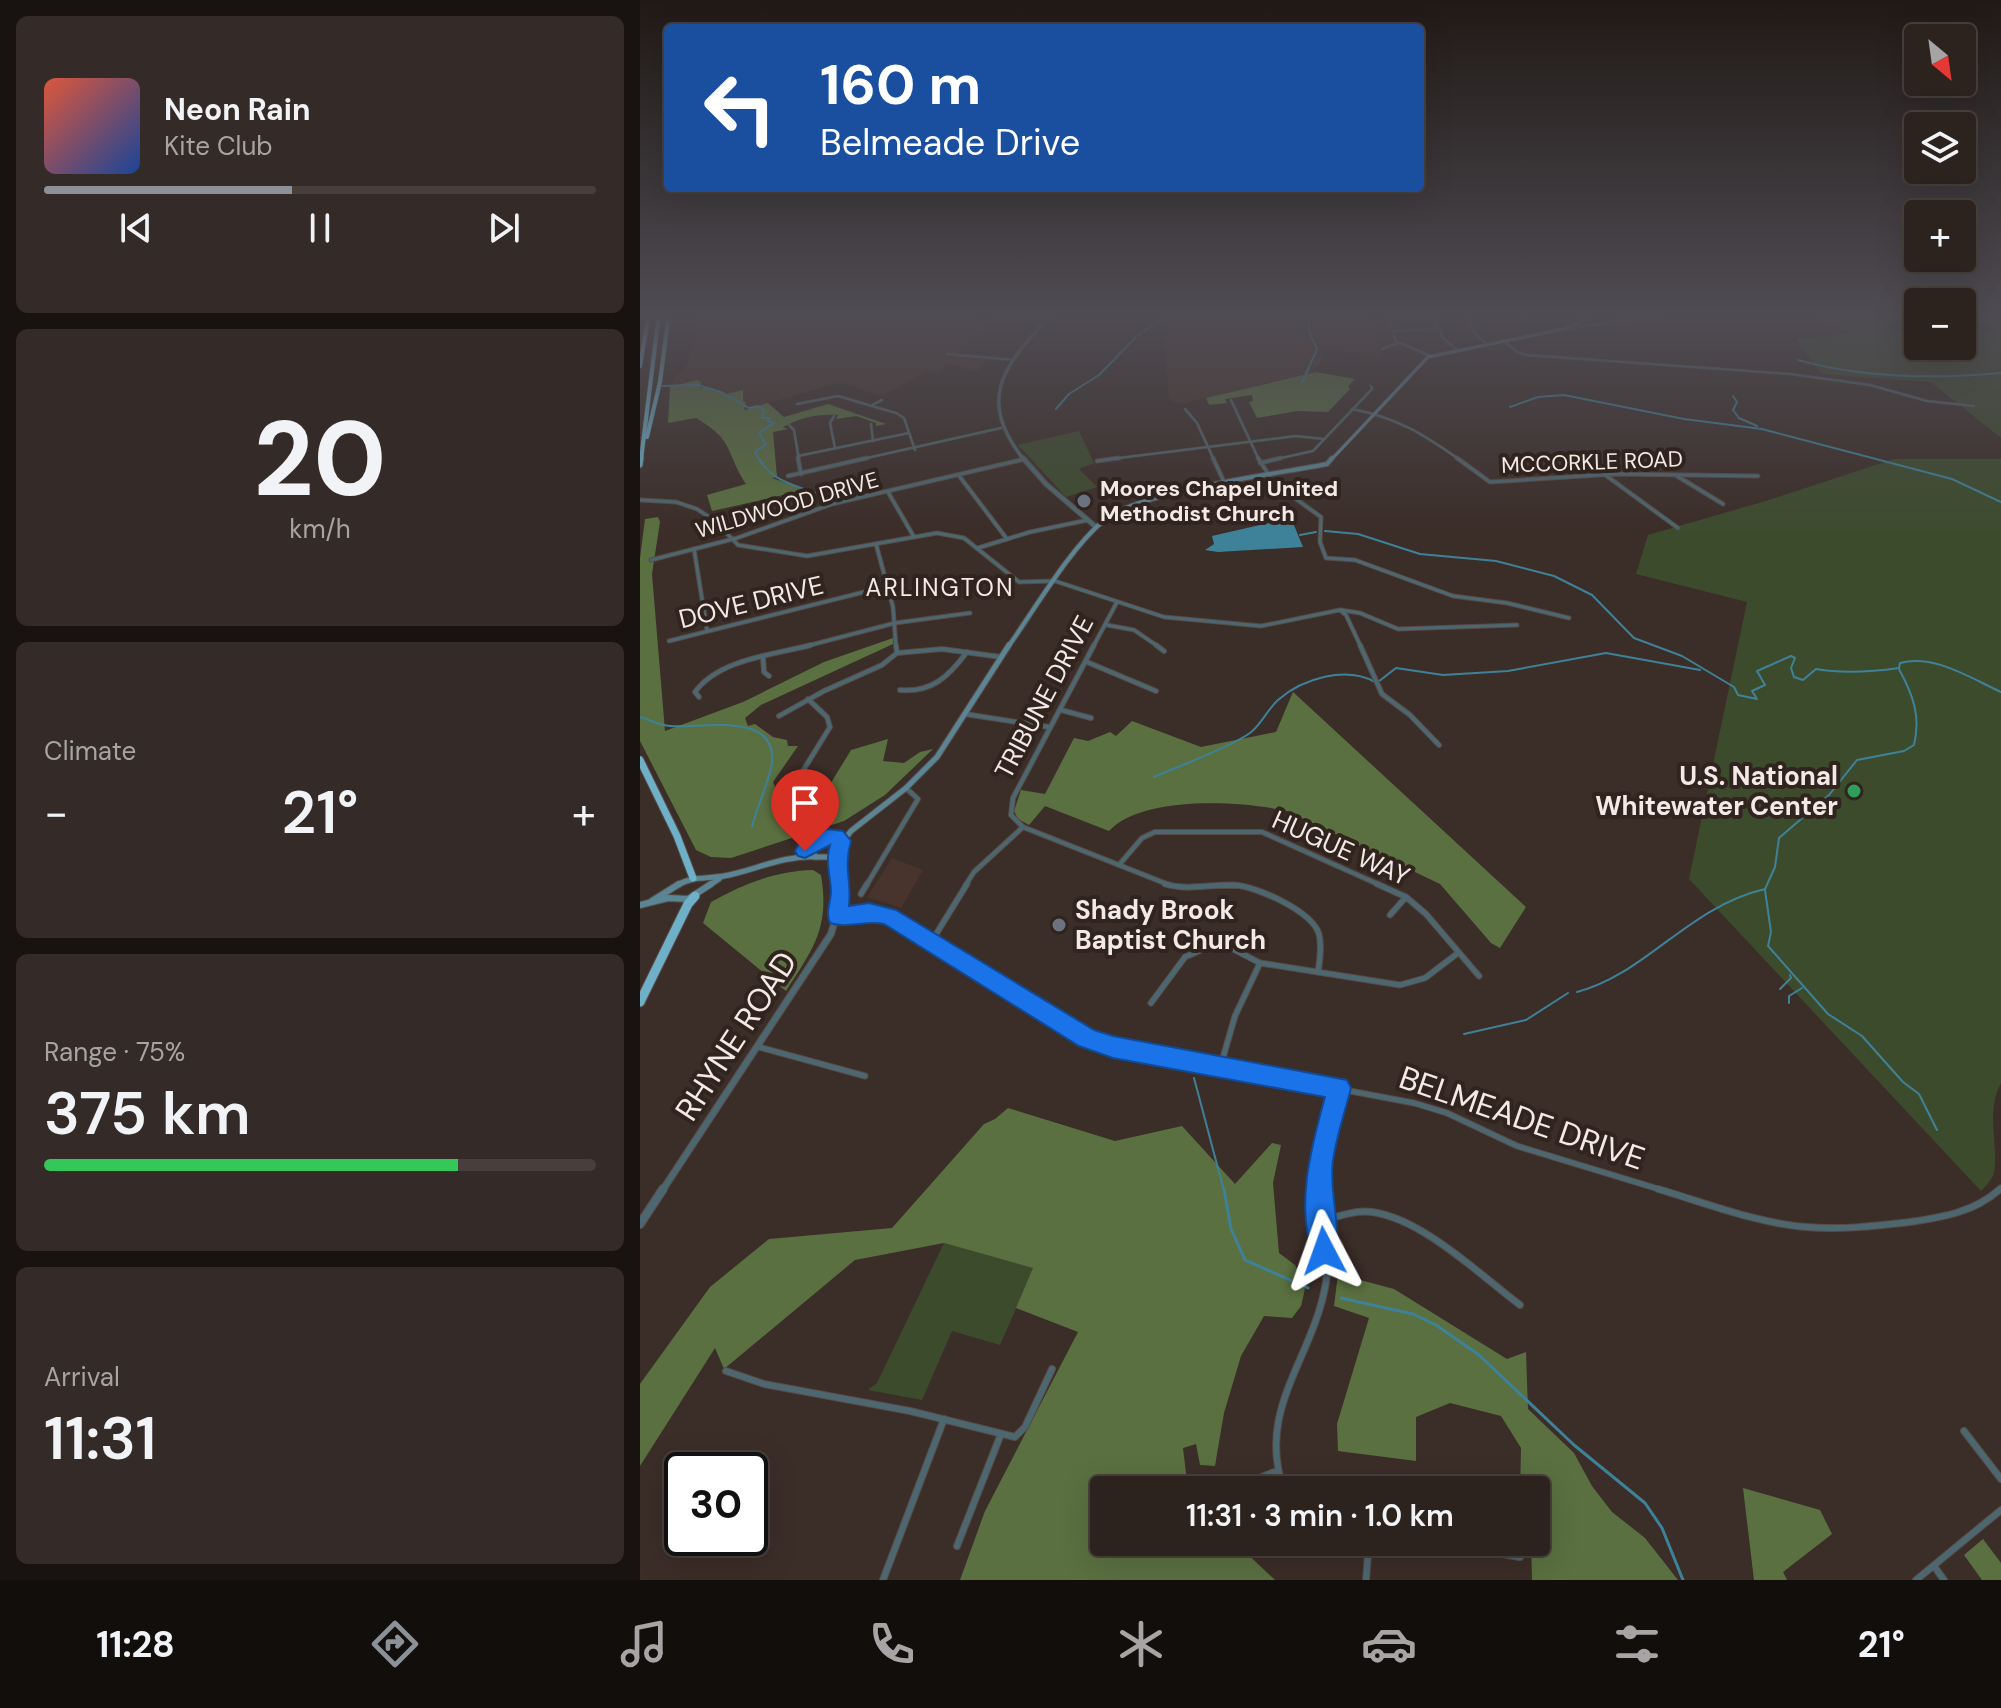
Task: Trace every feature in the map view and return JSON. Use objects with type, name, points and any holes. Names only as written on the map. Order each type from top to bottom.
[{"type":"highway","points":[[640,464],[650,387]]},
{"type":"highway","points":[[640,464],[658,387]]},
{"type":"highway","points":[[640,760],[697,878]]},
{"type":"highway","points":[[640,1002],[688,904],[698,892]]},
{"type":"main road","points":[[795,856],[818,858],[840,848],[851,831],[906,788],[937,757],[1001,657],[1096,527],[1137,503],[1330,462],[1401,387]]},
{"type":"main road","points":[[652,901],[682,882],[724,876],[795,856],[832,836],[851,831]]},
{"type":"main road","points":[[832,836],[839,838],[840,848]]},
{"type":"main road","points":[[815,845],[812,852],[818,858]]},
{"type":"main road","points":[[640,905],[698,892],[724,876]]},
{"type":"main road","points":[[697,878],[698,892]]},
{"type":"street","points":[[999,387],[996,413],[1001,428],[1062,499],[1096,527]]},
{"type":"street","points":[[1260,463],[1310,453],[1371,387]]},
{"type":"street","points":[[1876,387],[1927,401],[1974,406]]},
{"type":"street","points":[[806,394],[811,400]]},
{"type":"street","points":[[797,404],[846,397],[902,415],[915,450]]},
{"type":"street","points":[[872,405],[882,400]]},
{"type":"street","points":[[1231,400],[1269,476],[1283,491],[1318,513],[1323,522],[1320,542],[1326,558],[1355,560],[1453,596],[1501,602],[1569,618]]},
{"type":"street","points":[[1185,409],[1197,423],[1225,484]]},
{"type":"street","name":"MCCORKLE ROAD","points":[[1352,409],[1375,414],[1419,431],[1488,481],[1604,474],[1758,476]]},
{"type":"street","points":[[834,416],[830,423],[835,448]]},
{"type":"street","points":[[871,424],[873,441]]},
{"type":"street","points":[[789,425],[794,430],[801,474]]},
{"type":"street","points":[[788,476],[915,450],[1001,428]]},
{"type":"street","points":[[798,456],[909,433]]},
{"type":"street","points":[[1097,461],[1303,435],[1324,439]]},
{"type":"street","name":"WILDWOOD DRIVE","points":[[651,560],[730,540],[824,507],[1025,459]]},
{"type":"street","points":[[1604,474],[1678,528]]},
{"type":"street","points":[[1675,474],[1723,504]]},
{"type":"street","points":[[960,476],[1007,539]]},
{"type":"street","points":[[888,492],[914,537]]},
{"type":"street","points":[[640,500],[697,509],[715,521],[730,540],[744,547],[814,556],[951,533],[964,538],[1019,582],[1055,581],[1174,619],[1261,626],[1341,610],[1360,613],[1398,629],[1517,625]]},
{"type":"street","points":[[977,549],[1088,520]]},
{"type":"street","points":[[876,544],[888,586],[897,653]]},
{"type":"street","points":[[694,549],[707,631]]},
{"type":"street","name":"DOVE DRIVE","points":[[669,641],[888,586]]},
{"type":"street","name":"TRIBUNE DRIVE","points":[[1023,827],[1012,818],[1011,802],[1118,602]]},
{"type":"street","points":[[1341,610],[1382,694],[1410,715],[1439,745]]},
{"type":"street","points":[[699,697],[695,694],[695,688],[711,674],[895,623],[970,613]]},
{"type":"street","points":[[1107,625],[1131,629],[1164,651]]},
{"type":"street","points":[[779,716],[882,665],[897,653],[936,649],[1001,657]]},
{"type":"street","points":[[900,690],[917,691],[939,684],[967,652]]},
{"type":"street","points":[[763,658],[764,672],[769,676]]},
{"type":"street","points":[[1087,662],[1101,665],[1133,684],[1156,691]]},
{"type":"street","points":[[801,774],[830,727],[827,717],[808,699]]},
{"type":"street","points":[[1061,710],[1091,718]]},
{"type":"street","points":[[965,714],[1050,727]]},
{"type":"street","points":[[861,894],[918,799],[906,788]]},
{"type":"street","points":[[930,944],[974,872],[1023,827],[1181,889],[1247,888],[1298,910],[1314,922],[1320,935],[1318,972]]},
{"type":"street","name":"HUGUE WAY","points":[[1119,865],[1142,838],[1155,832],[1262,832],[1406,897],[1426,914],[1479,976]]},
{"type":"street","name":"RHYNE ROAD","points":[[640,1224],[822,949],[837,917],[841,891],[836,864],[840,848]]},
{"type":"street","points":[[818,858],[836,864]]},
{"type":"street","points":[[1390,915],[1406,897]]},
{"type":"street","name":"BELMEADE DRIVE","points":[[837,917],[874,918],[907,928],[1087,1038],[1113,1047],[1414,1103],[1447,1113],[1517,1146],[1560,1161],[1761,1219],[1806,1227],[1877,1227],[1938,1218],[1984,1204],[2001,1188]]},
{"type":"street","points":[[1151,1003],[1177,965],[1194,951],[1210,946],[1224,947],[1260,963],[1409,985],[1425,978],[1458,953]]},
{"type":"street","points":[[1220,1068],[1235,1016],[1260,963]]},
{"type":"street","points":[[759,1047],[865,1076]]},
{"type":"street","points":[[1276,1476],[1275,1441],[1286,1387],[1312,1335],[1326,1281],[1323,1221],[1318,1194],[1320,1162],[1339,1088]]},
{"type":"street","points":[[1323,1221],[1371,1212],[1410,1225],[1520,1305]]},
{"type":"street","points":[[726,1371],[764,1384],[944,1419],[1015,1437],[1022,1433],[1052,1369]]},
{"type":"street","points":[[883,1580],[944,1419]]},
{"type":"street","points":[[1964,1431],[2001,1479]]},
{"type":"street","points":[[957,1546],[1001,1434]]},
{"type":"street","points":[[1264,1476],[1274,1472]]},
{"type":"street","points":[[1916,1580],[2001,1510]]},
{"type":"street","points":[[1366,1580],[1368,1556]]},
{"type":"street","points":[[1514,1556],[1520,1557]]},
{"type":"street","points":[[1933,1565],[1944,1580]]},
{"type":"shaded area","points":[[700,387],[827,387],[743,410],[743,395],[718,393]]},
{"type":"shaded area","points":[[852,387],[899,387],[882,396]]},
{"type":"shaded area","points":[[1168,387],[1252,387],[1181,404],[1169,400]]},
{"type":"shaded area","points":[[892,858],[923,870],[901,908],[867,897]]},
{"type":"green space","points":[[670,387],[714,388],[713,391],[727,394],[743,390],[744,410],[768,403],[784,417],[828,404],[886,424],[876,426],[876,423],[856,416],[836,419],[838,415],[824,415],[797,421],[783,427],[788,429],[773,432],[777,477],[772,478],[806,490],[712,511],[707,495],[746,484],[728,447],[717,433],[696,418],[668,423]]},
{"type":"green space","points":[[1254,387],[1350,389],[1328,412],[1297,411],[1257,418],[1249,402],[1253,401],[1252,395],[1209,405],[1206,398]]},
{"type":"green space","points":[[1937,387],[2001,387],[2001,438]]},
{"type":"green space","points":[[1079,431],[1094,463],[1079,469],[1097,487],[1066,497],[1018,445]]},
{"type":"green space","name":"U.S. National Whitewater Center","points":[[1894,459],[2001,459],[2001,1083],[1993,1120],[1995,1166],[1993,1176],[1981,1191],[1689,879],[1747,602],[1636,574],[1648,535]]},
{"type":"green space","points":[[658,517],[660,522],[652,574],[665,731],[743,702],[824,662],[893,638],[893,644],[761,705],[745,718],[748,726],[755,724],[773,737],[787,740],[788,746],[798,746],[773,782],[780,798],[788,804],[821,799],[851,750],[888,739],[883,761],[904,763],[920,752],[933,749],[885,795],[844,821],[731,858],[711,857],[696,850],[640,741],[640,558],[645,519]]},
{"type":"green space","points":[[1293,692],[1526,907],[1500,948],[1491,943],[1440,884],[1287,811],[1219,803],[1168,806],[1125,819],[1109,831],[1045,806],[1029,825],[1018,819],[1014,811],[1021,790],[1045,794],[1074,738],[1088,741],[1110,732],[1116,736],[1132,721],[1201,747],[1276,732]]},
{"type":"green space","points":[[813,870],[821,875],[821,924],[811,950],[786,991],[703,923],[711,902],[760,880]]},
{"type":"green space","points":[[1008,1108],[1115,1141],[1182,1126],[1235,1184],[1272,1143],[1281,1145],[1273,1183],[1279,1253],[1295,1265],[1306,1284],[1301,1306],[1292,1318],[1264,1316],[1241,1356],[1224,1413],[1215,1466],[1200,1465],[1196,1444],[1183,1448],[1186,1476],[1090,1476],[1090,1556],[1250,1556],[1275,1580],[960,1580],[985,1511],[1078,1332],[1016,1308],[1033,1268],[944,1243],[855,1260],[724,1369],[715,1348],[640,1466],[640,1384],[710,1287],[769,1239],[892,1228],[984,1124]]},
{"type":"green space","points":[[944,1243],[1034,1268],[1000,1345],[952,1331],[922,1400],[868,1390],[877,1383]]},
{"type":"green space","points":[[1338,1274],[1394,1289],[1507,1359],[1526,1352],[1528,1409],[1574,1453],[1592,1486],[1612,1512],[1645,1538],[1678,1580],[1532,1580],[1531,1556],[1550,1556],[1550,1476],[1520,1476],[1521,1448],[1501,1416],[1450,1403],[1416,1417],[1416,1461],[1338,1451],[1337,1424],[1369,1318],[1334,1306]]},
{"type":"green space","points":[[1743,1488],[1820,1510],[1832,1534],[1783,1572],[1787,1580],[1754,1580]]},
{"type":"green space","points":[[1983,1539],[2001,1563],[2001,1580],[1982,1580],[1964,1555]]},
{"type":"water","points":[[1291,518],[1303,547],[1205,550],[1214,544],[1212,536]]},
{"type":"waterway","points":[[703,387],[721,392],[749,408],[758,406],[764,410],[762,418],[770,418],[768,421],[774,423],[759,433],[766,444],[755,452],[760,461],[773,475],[815,493]]},
{"type":"waterway","points":[[1056,409],[1080,387]]},
{"type":"waterway","points":[[1510,407],[1538,397],[1564,395],[1684,419],[1762,429],[1952,479],[2001,502]]},
{"type":"waterway","points":[[1733,396],[1737,402],[1733,410],[1739,418],[1757,426]]},
{"type":"waterway","points":[[1325,531],[1358,534],[1420,554],[1496,561],[1554,576],[1592,595],[1634,638],[1682,656],[1734,687],[1738,695],[1757,699],[1752,691],[1765,685],[1757,671],[1791,656],[1795,658],[1791,668],[1794,677],[1803,680],[1816,669],[1868,671],[1899,668],[1900,663],[1913,661],[1952,669],[2001,692]]},
{"type":"waterway","points":[[1300,535],[1316,532]]},
{"type":"waterway","points":[[1378,682],[1396,668],[1443,675],[1508,671],[1606,653],[1700,670]]},
{"type":"waterway","points":[[1577,992],[1625,971],[1713,910],[1765,889],[1775,867],[1779,838],[1829,795],[1857,760],[1904,751],[1914,745],[1917,725],[1914,706],[1899,669]]},
{"type":"waterway","points":[[1154,777],[1241,739],[1254,730],[1278,700],[1312,680],[1351,675],[1375,682]]},
{"type":"waterway","points":[[640,717],[670,726],[733,726],[762,735],[770,746],[772,762],[752,827]]},
{"type":"waterway","points":[[1764,799],[1807,813]]},
{"type":"waterway","points":[[1765,890],[1771,932],[1768,946],[1828,1014],[1862,1036],[1903,1082],[1919,1094],[1937,1130]]},
{"type":"waterway","points":[[1780,989],[1791,978],[1790,975]]},
{"type":"waterway","points":[[1789,1003],[1789,996],[1802,988]]},
{"type":"waterway","points":[[1464,1034],[1526,1020],[1568,993]]},
{"type":"waterway","points":[[1194,1078],[1224,1191]]},
{"type":"waterway","points":[[1224,1189],[1231,1229],[1245,1260],[1308,1288]]},
{"type":"waterway","points":[[1341,1298],[1413,1314],[1436,1325],[1479,1355],[1574,1445],[1645,1503],[1662,1528],[1683,1580]]},
{"type":"place","name":"Moores Chapel United Methodist Church","points":[[1084,501]]},
{"type":"place","name":"U.S. National Whitewater Center","points":[[1854,791]]},
{"type":"place","name":"Shady Brook Baptist Church","points":[[1059,925]]},
{"type":"district","name":"ARLINGTON","points":[[940,587]]},
{"type":"route","points":[[805,851],[827,837],[836,837],[841,841],[835,861],[841,891],[837,917],[869,912],[888,916],[1087,1038],[1158,1056],[1339,1088],[1320,1162],[1318,1194],[1324,1251]]}]
